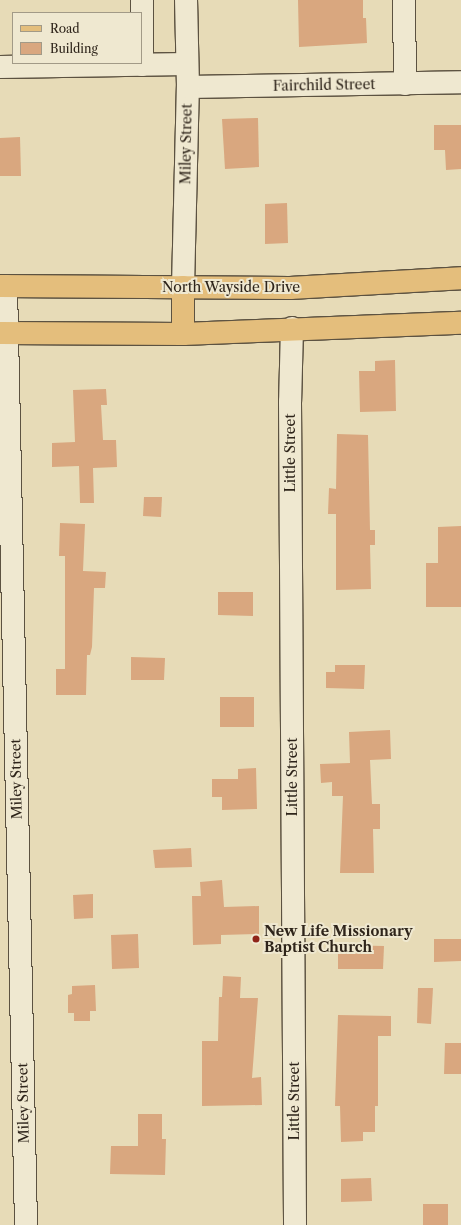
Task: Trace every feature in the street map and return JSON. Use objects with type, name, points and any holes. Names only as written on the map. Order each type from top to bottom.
[{"type":"main road","name":"North Wayside Drive","points":[[3,286],[290,288],[461,278]]},
{"type":"main road","points":[[183,288],[183,334]]},
{"type":"main road","points":[[3,333],[183,334],[292,328],[461,324]]},
{"type":"street","points":[[142,0],[142,65]]},
{"type":"street","name":"Miley Street","points":[[183,288],[188,86],[186,0]]},
{"type":"street","points":[[404,0],[405,84]]},
{"type":"street","points":[[0,67],[187,64]]},
{"type":"street","name":"Fairchild Street","points":[[188,86],[461,82]]},
{"type":"street","name":"Miley Street","points":[[3,286],[26,1225]]},
{"type":"street","name":"Little Street","points":[[292,328],[290,410],[295,1225]]},
{"type":"building","points":[[298,0],[363,0],[363,18],[366,18],[367,43],[299,47]]},
{"type":"building","points":[[258,118],[259,167],[225,169],[222,119]]},
{"type":"building","points":[[434,125],[461,125],[461,169],[446,170],[445,150],[434,150]]},
{"type":"building","points":[[20,137],[21,176],[0,176],[0,138]]},
{"type":"building","points":[[287,203],[288,243],[265,244],[265,204]]},
{"type":"building","points":[[395,360],[396,411],[360,412],[359,371],[375,371],[375,361]]},
{"type":"building","points":[[106,389],[107,405],[101,405],[103,440],[116,440],[117,467],[93,468],[94,503],[80,503],[79,466],[52,467],[52,443],[75,442],[73,390]]},
{"type":"building","points":[[337,434],[368,435],[370,530],[375,530],[375,545],[370,545],[371,589],[336,590],[336,514],[328,514],[329,488],[336,489]]},
{"type":"building","points":[[144,497],[162,497],[161,517],[143,516]]},
{"type":"building","points":[[60,523],[85,524],[83,571],[106,572],[105,588],[94,588],[92,647],[90,655],[87,655],[86,695],[56,695],[56,669],[65,669],[65,556],[59,556]]},
{"type":"building","points":[[461,526],[461,607],[426,607],[426,563],[438,563],[438,527]]},
{"type":"building","points":[[218,592],[253,592],[253,616],[218,615]]},
{"type":"building","points":[[131,657],[165,658],[164,680],[131,680]]},
{"type":"building","points":[[335,665],[365,665],[364,689],[326,688],[326,672],[335,672]]},
{"type":"building","points":[[220,697],[254,697],[254,727],[220,727]]},
{"type":"building","points":[[390,730],[391,759],[370,760],[372,804],[380,804],[380,829],[373,829],[374,873],[340,873],[343,796],[332,796],[332,782],[321,783],[320,764],[350,763],[349,732]]},
{"type":"building","points":[[256,768],[257,809],[222,810],[222,797],[212,797],[212,779],[238,779],[238,769]]},
{"type":"building","points":[[191,848],[192,867],[155,868],[153,850]]},
{"type":"building","points":[[222,880],[224,907],[259,906],[259,934],[221,935],[221,944],[193,945],[192,896],[201,896],[200,882]]},
{"type":"building","points":[[93,894],[93,918],[74,919],[73,895]]},
{"type":"building","points":[[138,934],[139,968],[112,969],[111,935]]},
{"type":"building","points":[[434,939],[461,939],[461,961],[434,962]]},
{"type":"building","points":[[338,945],[384,946],[383,969],[338,969]]},
{"type":"building","points":[[223,976],[241,977],[240,998],[258,998],[252,1078],[261,1077],[262,1105],[202,1106],[202,1041],[218,1041],[219,997],[222,997]]},
{"type":"building","points":[[95,985],[96,1011],[90,1011],[90,1021],[74,1021],[74,1013],[68,1013],[68,995],[72,994],[72,986]]},
{"type":"building","points":[[418,988],[433,988],[431,1024],[417,1023]]},
{"type":"building","points":[[338,1015],[391,1016],[391,1036],[378,1036],[378,1106],[375,1106],[375,1132],[363,1132],[363,1141],[341,1142],[340,1106],[335,1106]]},
{"type":"building","points":[[445,1043],[461,1043],[461,1074],[444,1074]]},
{"type":"building","points":[[138,1114],[162,1114],[162,1139],[166,1139],[165,1175],[110,1174],[111,1146],[138,1146]]},
{"type":"building","points":[[371,1178],[372,1201],[341,1202],[341,1179]]},
{"type":"building","points":[[423,1204],[448,1204],[448,1225],[423,1225]]},
{"type":"place","name":"New Life Missionary Baptist Church","points":[[256,939]]}]
